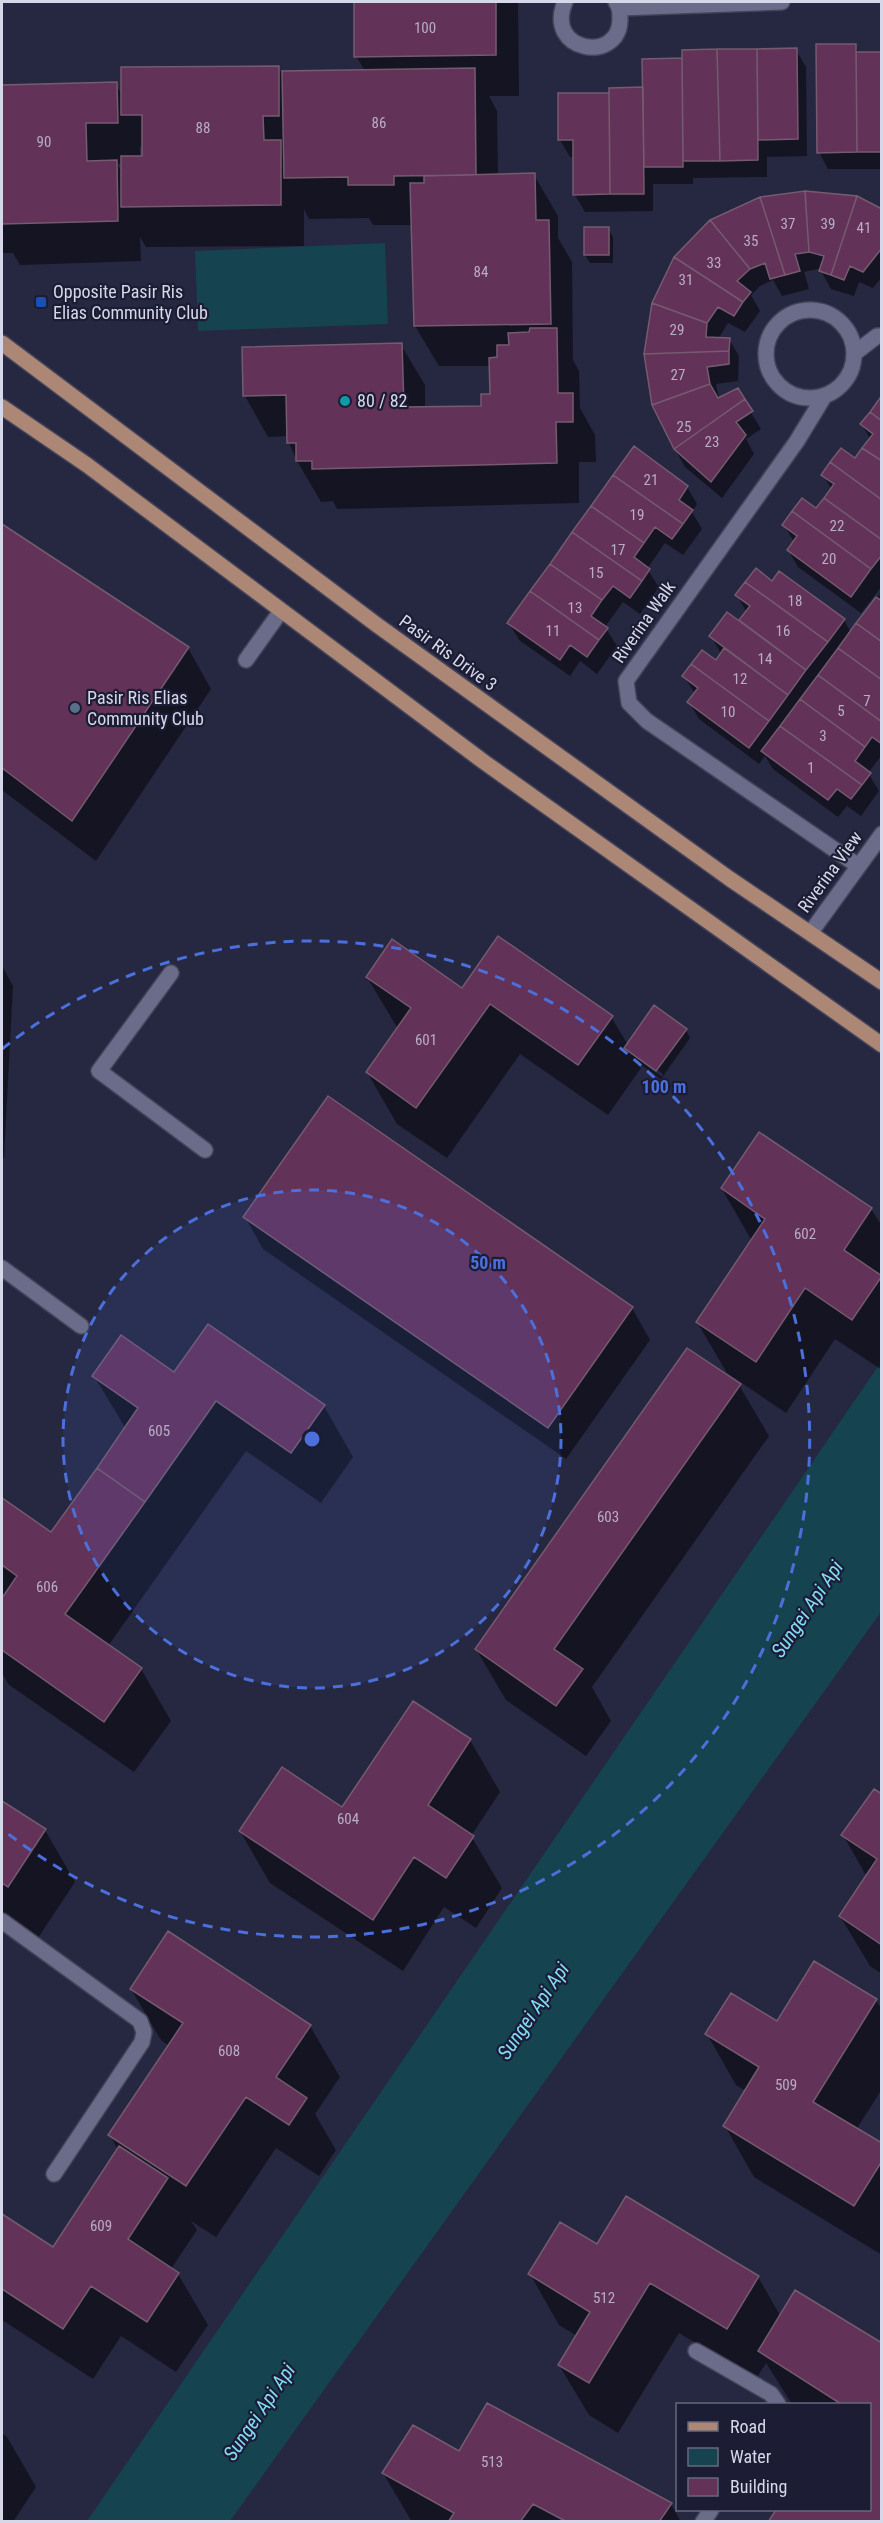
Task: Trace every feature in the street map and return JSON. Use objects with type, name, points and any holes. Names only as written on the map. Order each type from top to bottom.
[{"type":"main road","name":"Pasir Ris Drive 3","points":[[2,343],[386,632],[720,872],[882,982]]},
{"type":"main road","points":[[2,407],[87,465],[493,768],[878,1043]]},
{"type":"street","points":[[565,2],[560,15],[562,29],[571,41],[582,47],[596,47],[612,40],[620,28],[618,5],[782,2]]},
{"type":"street","points":[[825,395],[808,398],[794,395],[773,380],[766,365],[765,348],[769,335],[779,321],[793,312],[812,309],[829,313],[849,334],[855,353],[877,336],[882,336]]},
{"type":"street","name":"Riverina Walk","points":[[855,353],[848,377],[839,387],[825,395],[796,441],[626,681],[629,703],[647,721],[857,865]]},
{"type":"street","points":[[246,660],[281,610]]},
{"type":"street","name":"Riverina View","points":[[811,932],[857,865],[882,834]]},
{"type":"street","points":[[171,973],[99,1071],[205,1150]]},
{"type":"street","points":[[2,1268],[81,1326]]},
{"type":"street","points":[[2,1921],[140,2021],[144,2032],[142,2042],[54,2174]]},
{"type":"street","points":[[696,2351],[771,2394],[777,2403]]},
{"type":"water","points":[[385,243],[388,324],[198,331],[195,251]]},
{"type":"water","name":"Sungei Api Api","points":[[881,1362],[881,1612],[230,2521],[87,2521]]},
{"type":"building","points":[[354,2],[496,2],[496,55],[354,57]]},
{"type":"building","points":[[816,44],[856,44],[857,152],[817,153]]},
{"type":"building","points":[[797,48],[798,139],[758,140],[757,49]]},
{"type":"building","points":[[717,49],[720,161],[683,161],[682,50]]},
{"type":"building","points":[[717,49],[757,49],[758,160],[720,161]]},
{"type":"building","points":[[856,52],[882,52],[882,152],[857,152]]},
{"type":"building","points":[[682,58],[683,167],[644,167],[642,59]]},
{"type":"building","points":[[279,66],[279,116],[263,116],[264,140],[281,140],[281,205],[121,207],[121,156],[142,156],[142,115],[121,115],[121,67]]},
{"type":"building","points":[[475,68],[476,175],[394,176],[394,185],[348,185],[348,177],[284,178],[282,71]]},
{"type":"building","points":[[117,82],[118,123],[86,123],[87,161],[117,160],[118,221],[2,224],[2,85]]},
{"type":"building","points":[[643,87],[644,194],[610,194],[609,88]]},
{"type":"building","points":[[558,93],[609,93],[610,194],[573,195],[573,140],[558,140]]},
{"type":"building","points":[[535,173],[536,220],[549,220],[551,324],[414,326],[410,183],[424,183],[424,176]]},
{"type":"building","points":[[805,191],[857,196],[831,275],[819,271],[824,256],[809,252]]},
{"type":"building","points":[[805,191],[809,252],[795,254],[800,271],[785,275],[760,197]]},
{"type":"building","points":[[857,196],[882,209],[882,248],[863,272],[850,266],[844,280],[831,275]]},
{"type":"building","points":[[760,197],[785,275],[770,279],[765,263],[750,269],[710,220]]},
{"type":"building","points":[[710,220],[750,269],[737,281],[751,292],[743,302],[674,257]]},
{"type":"building","points":[[584,227],[609,227],[609,255],[584,255]]},
{"type":"building","points":[[674,257],[743,302],[734,316],[718,307],[707,323],[652,303]]},
{"type":"building","points":[[652,303],[707,323],[706,337],[730,338],[729,351],[644,354]]},
{"type":"building","name":"80 / 82","points":[[530,328],[557,328],[558,393],[573,393],[573,422],[556,422],[557,463],[312,469],[312,461],[296,461],[296,443],[287,443],[286,395],[243,396],[242,347],[402,343],[404,407],[481,406],[481,394],[490,394],[489,358],[497,357],[497,345],[509,345],[508,333],[529,332]]},
{"type":"building","points":[[729,351],[729,364],[707,367],[710,384],[652,405],[644,354]]},
{"type":"building","points":[[710,384],[718,398],[738,388],[745,399],[674,449],[652,405]]},
{"type":"building","points":[[882,398],[882,421],[870,412]]},
{"type":"building","points":[[745,399],[753,411],[736,422],[746,435],[711,482],[674,449]]},
{"type":"building","points":[[870,412],[882,421],[882,461],[862,448],[873,434],[860,424]]},
{"type":"building","points":[[634,446],[688,486],[679,500],[693,510],[683,524],[613,475]]},
{"type":"building","points":[[841,448],[855,458],[862,448],[882,461],[882,500],[830,462]]},
{"type":"building","points":[[830,462],[882,500],[882,540],[824,498],[834,484],[821,475]]},
{"type":"building","points":[[613,475],[683,524],[672,539],[655,527],[644,543],[591,506]]},
{"type":"building","points":[[802,498],[816,508],[824,498],[882,540],[882,555],[871,569],[792,511]]},
{"type":"building","points":[[591,506],[644,543],[634,557],[650,569],[642,581],[572,532]]},
{"type":"building","points":[[792,511],[871,569],[851,597],[787,550],[797,536],[782,525]]},
{"type":"building","name":"Pasir Ris Elias Community Club","points":[[2,524],[189,647],[72,821],[2,768]]},
{"type":"building","points":[[572,532],[642,581],[630,598],[613,586],[602,600],[550,564]]},
{"type":"building","points":[[550,564],[602,600],[591,616],[608,628],[599,640],[530,591]]},
{"type":"building","points":[[756,568],[772,581],[779,571],[845,619],[828,642],[745,582]]},
{"type":"building","points":[[745,582],[828,642],[806,670],[739,620],[750,606],[735,595]]},
{"type":"building","points":[[530,591],[599,640],[587,657],[570,645],[560,660],[507,623]]},
{"type":"building","points":[[876,597],[882,601],[882,642],[856,623]]},
{"type":"building","points":[[727,612],[806,670],[788,695],[709,636]]},
{"type":"building","points":[[856,623],[882,642],[882,680],[838,648]]},
{"type":"building","points":[[724,648],[788,695],[769,721],[691,664],[702,650],[716,660]]},
{"type":"building","points":[[838,648],[882,680],[882,722],[818,675]]},
{"type":"building","points":[[691,664],[769,721],[749,748],[687,702],[698,688],[682,676]]},
{"type":"building","points":[[818,675],[882,722],[882,744],[872,737],[865,747],[800,699]]},
{"type":"building","points":[[800,699],[865,747],[855,761],[871,773],[862,785],[780,726]]},
{"type":"building","points":[[780,726],[862,785],[851,799],[837,789],[828,800],[761,751]]},
{"type":"building","points":[[498,936],[613,1016],[578,1065],[490,1004],[416,1108],[366,1072],[411,1008],[366,977],[392,939],[462,988]]},
{"type":"building","points":[[654,1005],[687,1029],[656,1071],[624,1048]]},
{"type":"building","points":[[328,1096],[633,1307],[548,1428],[243,1217]]},
{"type":"building","points":[[759,1132],[872,1208],[844,1250],[882,1276],[852,1320],[805,1288],[756,1362],[696,1322],[765,1219],[721,1188]]},
{"type":"building","points":[[208,1324],[325,1405],[291,1453],[216,1401],[145,1502],[97,1468],[138,1408],[92,1376],[121,1335],[174,1372]]},
{"type":"building","points":[[687,1348],[741,1384],[554,1649],[583,1669],[556,1706],[475,1649]]},
{"type":"building","points":[[97,1468],[145,1502],[65,1614],[142,1668],[104,1722],[2,1650],[2,1598],[17,1576],[2,1565],[2,1498],[51,1532]]},
{"type":"building","points":[[413,1701],[471,1739],[428,1805],[474,1836],[446,1878],[414,1857],[373,1920],[239,1831],[282,1767],[342,1807]]},
{"type":"building","points":[[874,1789],[882,1794],[882,1945],[839,1916],[877,1859],[841,1835]]},
{"type":"building","points":[[2,1801],[46,1829],[8,1887],[2,1883]]},
{"type":"building","points":[[168,1931],[311,2025],[276,2077],[307,2098],[289,2125],[246,2097],[186,2186],[108,2135],[183,2023],[130,1989]]},
{"type":"building","points":[[814,1961],[877,1999],[813,2102],[882,2143],[882,2161],[854,2206],[723,2126],[759,2067],[705,2034],[731,1993],[777,2021]]},
{"type":"building","points":[[119,2146],[168,2178],[128,2239],[179,2273],[147,2322],[91,2286],[63,2329],[2,2289],[2,2214],[53,2247]]},
{"type":"building","points":[[626,2196],[759,2276],[727,2329],[650,2283],[589,2383],[558,2365],[590,2312],[528,2274],[560,2222],[597,2244]]},
{"type":"building","points":[[795,2290],[882,2343],[882,2522],[768,2522],[775,2511],[871,2511],[871,2403],[839,2403],[758,2351]]},
{"type":"building","points":[[487,2403],[672,2503],[659,2522],[567,2522],[533,2504],[520,2522],[448,2522],[454,2513],[382,2473],[413,2425],[459,2451]]},
{"type":"place","name":"Opposite Pasir Ris Elias Community Club","points":[[41,302]]},
{"type":"place","name":"80 / 82","points":[[345,401]]},
{"type":"place","name":"Pasir Ris Elias Community Club","points":[[75,708]]}]
